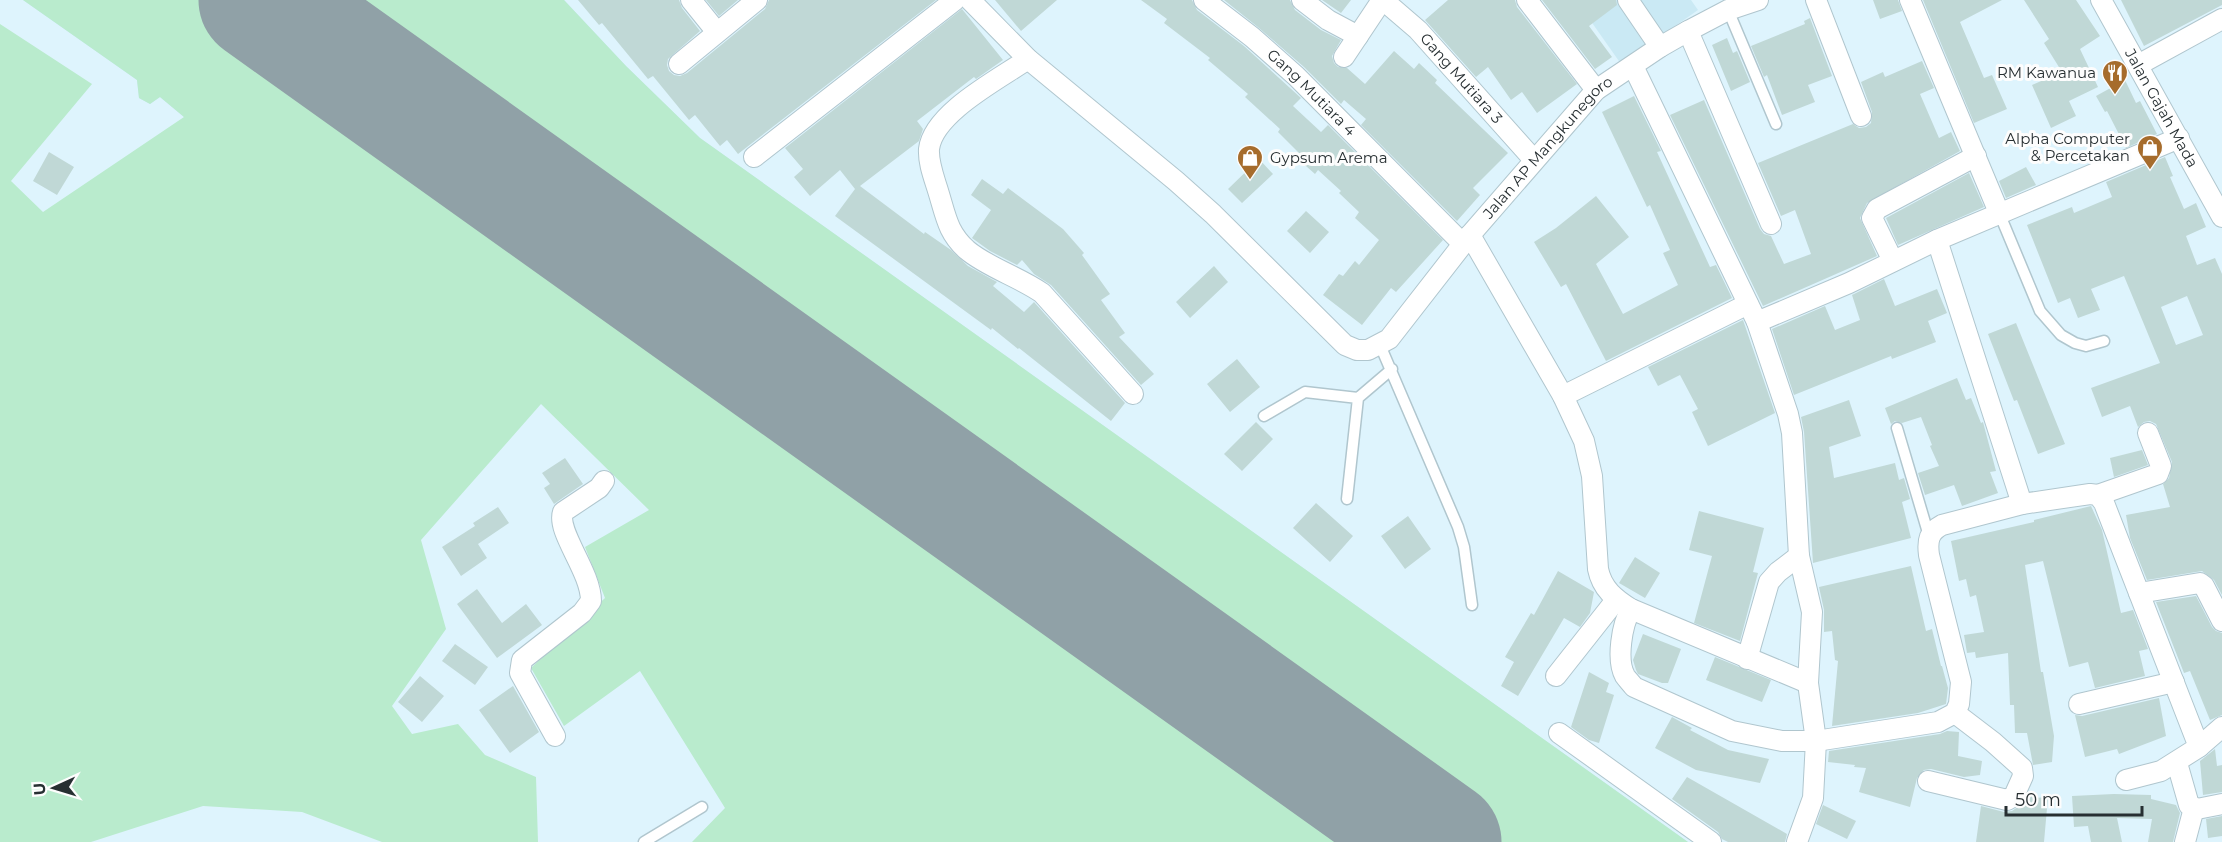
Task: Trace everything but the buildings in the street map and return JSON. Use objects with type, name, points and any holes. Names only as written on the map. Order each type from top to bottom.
[{"type":"street","points":[[691,0],[716,32]]},
{"type":"street","points":[[679,64],[757,0]]},
{"type":"street","points":[[754,156],[955,0]]},
{"type":"street","name":"Gang Mutiara 4","points":[[1204,0],[1252,37],[1296,76],[1466,240],[1563,396],[1584,441],[1589,457],[1600,581],[1623,604]]},
{"type":"street","points":[[1302,0],[1328,20],[1358,36]]},
{"type":"street","name":"Gang Mutiara 3","points":[[1344,57],[1382,0],[1413,24],[1534,160]]},
{"type":"street","points":[[1527,0],[1596,90]]},
{"type":"street","points":[[1628,0],[1660,47]]},
{"type":"street","name":"Jalan AP Mangkunegoro","points":[[1380,345],[1389,339],[1466,240],[1596,90],[1688,31],[1728,10],[1758,0]]},
{"type":"street","points":[[1816,0],[1861,116]]},
{"type":"street","points":[[1910,0],[2000,215]]},
{"type":"street","name":"Jalan Gajah Mada","points":[[2101,0],[2222,217]]},
{"type":"street","points":[[977,2],[1028,59],[1184,187],[1346,345],[1357,350],[1368,350],[1380,345]]},
{"type":"street","points":[[2138,65],[2222,19]]},
{"type":"street","points":[[1688,31],[1771,224]]},
{"type":"street","points":[[1028,59],[949,113],[933,135],[929,148],[930,162],[949,230],[970,252],[1042,293],[1133,394]]},
{"type":"street","points":[[1633,66],[1752,313],[1788,414],[1792,433],[1799,556],[1812,612],[1808,683],[1816,741],[1813,798],[1797,842]]},
{"type":"street","points":[[1563,396],[1752,313],[1849,284],[1937,240],[2179,138]]},
{"type":"street","points":[[1893,261],[1872,218],[1877,209],[1976,156]]},
{"type":"street","points":[[1937,240],[2022,504]]},
{"type":"street","points":[[1623,604],[1626,618],[1622,635],[1621,660],[1624,675],[1634,687],[1732,731],[1782,741],[1816,741],[1938,722],[1955,713],[1959,704],[1961,682],[1929,555],[1929,536],[1942,525],[2022,504],[2090,494],[2098,495],[2158,474],[2161,470],[2160,461],[2148,433]]},
{"type":"street","points":[[555,736],[519,667],[522,660],[582,613],[591,601],[586,575],[562,527],[561,516],[563,512],[602,485],[604,481]]},
{"type":"street","points":[[2098,495],[2104,503],[2199,747]]},
{"type":"street","points":[[1747,659],[1769,582],[1799,556]]},
{"type":"street","points":[[2139,592],[2200,583],[2216,595],[2222,621]]},
{"type":"street","points":[[1623,604],[1747,659],[1808,683]]},
{"type":"street","points":[[1556,676],[1623,604]]},
{"type":"street","points":[[2079,704],[2174,682]]},
{"type":"street","points":[[1928,781],[2010,800],[2023,776],[2022,768],[1955,713]]},
{"type":"street","points":[[2126,780],[2161,771],[2177,763],[2222,727]]},
{"type":"street","points":[[1559,733],[1711,842]]},
{"type":"street","points":[[2177,763],[2187,801],[2194,808]]},
{"type":"street","points":[[2194,808],[2222,804]]},
{"type":"street","points":[[2185,842],[2194,808]]},
{"type":"lane","points":[[1728,10],[1776,124]]},
{"type":"lane","points":[[2000,215],[2040,311],[2061,335],[2075,343],[2086,346],[2104,341]]},
{"type":"lane","points":[[1380,345],[1458,527],[1464,547],[1472,605]]},
{"type":"lane","points":[[1347,499],[1358,398],[1392,369]]},
{"type":"lane","points":[[1264,416],[1305,392],[1358,398]]},
{"type":"lane","points":[[1897,428],[1929,536]]},
{"type":"lane","points":[[644,842],[702,807]]},
{"type":"shaded area","points":[[23,0],[564,0],[626,66],[700,138],[1688,842],[1248,842],[184,117],[160,97],[150,104],[139,98],[137,80]]},
{"type":"shaded area","points":[[1576,0],[1691,0],[1698,10],[1621,64]]},
{"type":"green space","points":[[23,0],[205,0],[1385,842],[692,842],[725,808],[640,671],[564,726],[531,668],[605,598],[585,547],[649,510],[541,404],[421,540],[446,629],[392,706],[412,734],[458,724],[485,755],[536,777],[538,842],[382,842],[302,812],[203,806],[91,842],[0,842],[0,24],[92,84],[11,181],[43,212],[184,117],[160,97],[150,104],[139,98],[137,80]]},
{"type":"green space","points":[[316,0],[564,0],[626,66],[700,138],[1688,842],[1494,842]]},
{"type":"runway","points":[[260,0],[1440,842]]},
{"type":"place","name":"RM Kawanua","points":[[2115,96]]},
{"type":"place","name":"Alpha Computer & Percetakan","points":[[2150,171]]},
{"type":"place","name":"Gypsum Arema","points":[[1250,181]]}]
